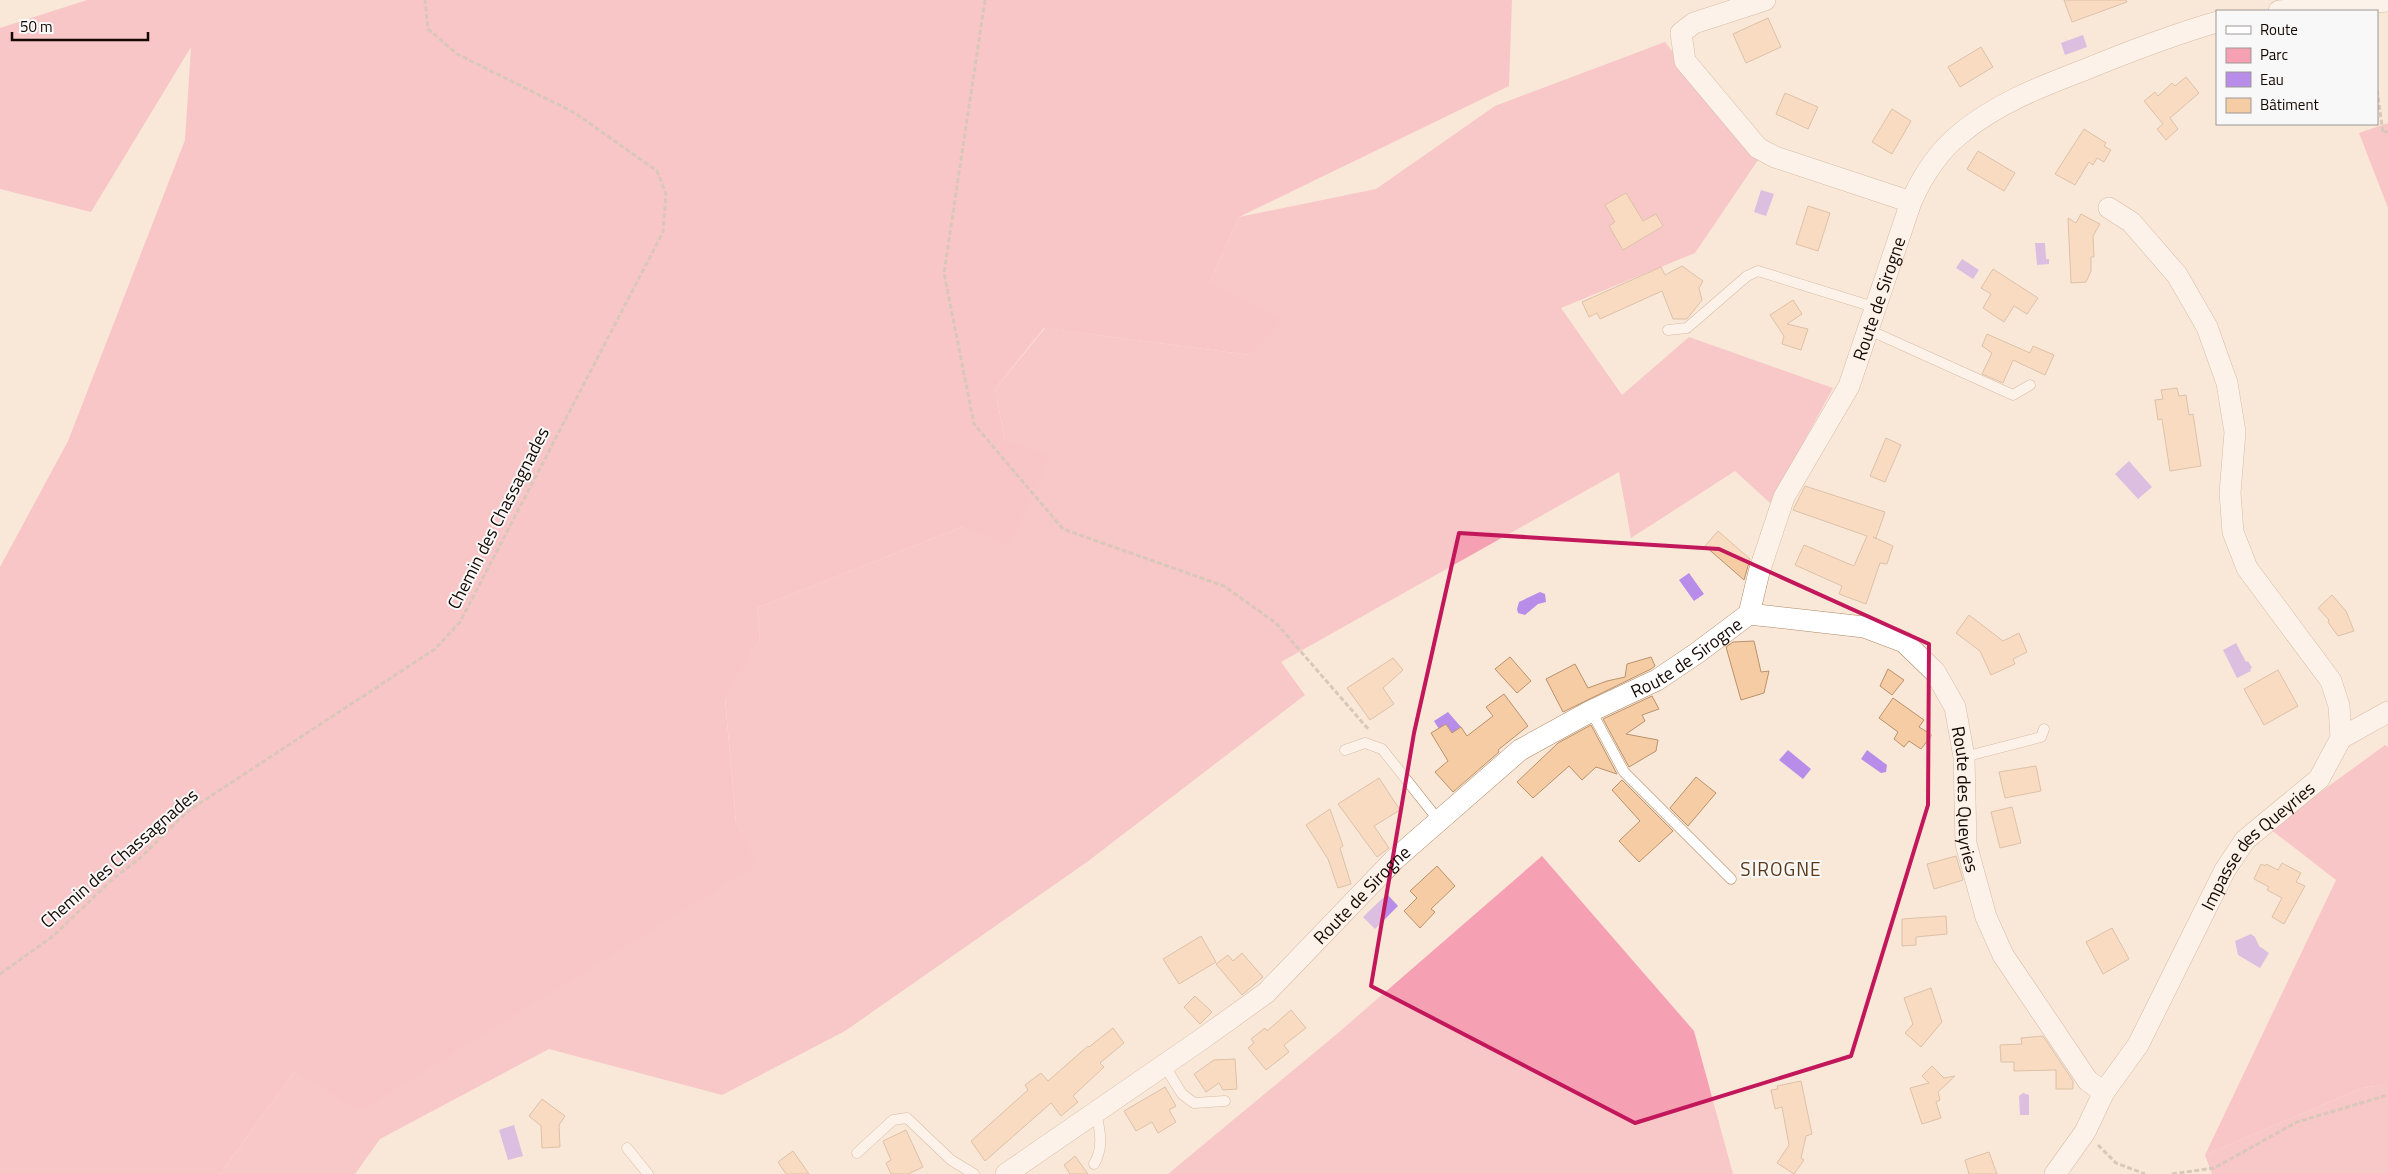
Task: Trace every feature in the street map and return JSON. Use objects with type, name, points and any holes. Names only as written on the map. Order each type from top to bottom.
[{"type":"street","points":[[1765,0],[1694,23],[1681,33],[1685,61],[1758,148],[1775,156],[1911,202]]},
{"type":"street","points":[[2290,10],[2388,1]]},
{"type":"street","name":"Route de Sirogne","points":[[1006,1174],[1266,992],[1394,860],[1440,822],[1520,750],[1591,711],[1657,680],[1749,614],[1758,572],[1784,497],[1850,386],[1911,202],[1918,185],[1935,161],[1959,134],[2013,98],[2165,38],[2216,22]]},
{"type":"street","points":[[2109,208],[2131,222],[2177,275],[2208,327],[2227,383],[2235,432],[2230,493],[2232,532],[2247,568],[2331,681],[2338,706],[2341,738],[2388,712]]},
{"type":"street","name":"Route des Queyries","points":[[1749,614],[1864,627],[1904,642],[1935,672],[1955,707],[1964,757],[1966,844],[1986,917],[2003,955],[2088,1081],[2104,1092]]},
{"type":"street","name":"Impasse des Queyries","points":[[2055,1174],[2085,1132],[2104,1092],[2138,1045],[2225,870],[2245,840],[2319,779],[2341,738]]},
{"type":"lane","points":[[1668,330],[1687,328],[1747,276],[1758,271],[1877,308]]},
{"type":"lane","points":[[1869,330],[2013,395],[2030,385]]},
{"type":"lane","points":[[1591,711],[1624,772],[1731,879]]},
{"type":"lane","points":[[1964,757],[2040,736],[2044,729]]},
{"type":"lane","points":[[1345,750],[1365,743],[1382,749],[1440,822]]},
{"type":"lane","points":[[1164,1065],[1182,1094],[1194,1103],[1225,1101]]},
{"type":"lane","points":[[1094,1164],[1100,1154],[1100,1130],[1096,1112]]},
{"type":"lane","points":[[857,1153],[893,1120],[907,1118],[951,1160],[974,1174]]},
{"type":"lane","points":[[628,1148],[648,1174]]},
{"type":"path","name":"Chemin des Chassagnades","points":[[0,974],[52,937],[114,878],[139,859],[188,811],[434,649],[460,622],[663,232],[666,194],[657,171],[575,114],[457,54],[428,29],[425,0]]},
{"type":"path","points":[[985,0],[944,273],[974,424],[1063,529],[1224,586],[1276,623],[1370,732],[1382,749]]},
{"type":"path","points":[[2378,96],[2384,133],[2388,131]]},
{"type":"path","points":[[2172,1174],[2214,1168],[2297,1122],[2388,1095]]},
{"type":"path","points":[[2085,1132],[2116,1163],[2145,1174]]},
{"type":"highlighted area","points":[[1459,533],[1719,549],[1929,644],[1928,805],[1851,1056],[1635,1123],[1371,986],[1414,733]]},
{"type":"green space","points":[[1665,42],[1758,160],[1695,253],[1561,308],[1622,395],[1689,337],[1833,388],[1770,503],[1735,471],[1631,538],[1619,472],[1281,662],[1305,695],[1087,862],[845,1031],[722,1095],[549,1049],[380,1139],[355,1174],[220,1174],[295,1071],[756,865],[736,822],[725,697],[760,639],[757,608],[962,527],[1005,440],[995,389],[1045,328],[1250,355],[1209,284],[1239,217],[1376,189],[1495,106]]},
{"type":"green space","points":[[1542,856],[1694,1031],[1733,1174],[1168,1174],[1338,1033]]},
{"type":"green space","points":[[2388,1084],[2388,1174],[2212,1174],[2205,1155],[2362,1088]]},
{"type":"shaded area","points":[[87,0],[1512,0],[1509,86],[1239,217],[1209,284],[1284,319],[1250,355],[1044,328],[995,389],[1005,440],[1051,455],[1009,546],[962,527],[757,608],[760,639],[725,698],[736,822],[757,865],[360,1111],[295,1071],[220,1174],[0,1174],[0,567],[68,441],[185,140],[191,47],[91,212],[0,189],[0,28]]},
{"type":"shaded area","points":[[2388,123],[2388,208],[2359,133]]},
{"type":"shaded area","points":[[2385,745],[2388,747],[2388,1084],[2362,1088],[2205,1155],[2336,880],[2270,829]]},
{"type":"water","points":[[2083,35],[2087,47],[2065,55],[2061,43]]},
{"type":"water","points":[[1761,190],[1774,194],[1766,216],[1754,212]]},
{"type":"water","points":[[2035,243],[2045,243],[2046,259],[2049,259],[2049,264],[2037,265]]},
{"type":"water","points":[[1962,259],[1979,270],[1973,279],[1956,268]]},
{"type":"water","points":[[2129,461],[2152,487],[2138,499],[2115,474]]},
{"type":"water","points":[[1689,573],[1704,594],[1694,601],[1679,580]]},
{"type":"water","points":[[1540,592],[1545,594],[1546,602],[1538,604],[1525,615],[1518,613],[1519,602]]},
{"type":"water","points":[[2236,643],[2246,662],[2248,661],[2252,668],[2250,669],[2251,671],[2237,678],[2223,650]]},
{"type":"water","points":[[1448,712],[1461,727],[1452,733],[1446,724],[1439,729],[1434,721]]},
{"type":"water","points":[[1788,750],[1811,769],[1803,779],[1779,760]]},
{"type":"water","points":[[1867,750],[1887,765],[1886,772],[1881,773],[1861,759]]},
{"type":"water","points":[[1387,894],[1398,906],[1375,929],[1363,917]]},
{"type":"water","points":[[2251,934],[2255,937],[2259,946],[2269,953],[2260,968],[2238,955],[2235,941]]},
{"type":"water","points":[[2023,1093],[2029,1095],[2029,1115],[2020,1115],[2019,1096]]},
{"type":"water","points":[[514,1125],[523,1156],[508,1160],[499,1130]]},
{"type":"building","points":[[2064,0],[2126,0],[2127,2],[2072,22]]},
{"type":"building","points":[[1768,18],[1781,47],[1746,63],[1733,34]]},
{"type":"building","points":[[1981,47],[1993,67],[1960,87],[1948,67]]},
{"type":"building","points":[[2186,77],[2199,93],[2170,118],[2178,129],[2166,140],[2157,129],[2163,124],[2144,101],[2155,92],[2158,96],[2172,83],[2175,86]]},
{"type":"building","points":[[1785,93],[1818,107],[1808,129],[1776,114]]},
{"type":"building","points":[[1892,109],[1911,121],[1892,154],[1872,142]]},
{"type":"building","points":[[2084,129],[2106,143],[2104,146],[2111,150],[2104,162],[2097,158],[2093,165],[2089,162],[2075,185],[2055,174]]},
{"type":"building","points":[[1978,151],[2015,173],[2004,191],[1967,169]]},
{"type":"building","points":[[1626,193],[1643,221],[1656,214],[1663,226],[1623,250],[1609,226],[1615,222],[1605,205]]},
{"type":"building","points":[[1808,206],[1830,213],[1818,251],[1796,244]]},
{"type":"building","points":[[2081,214],[2100,224],[2093,236],[2094,257],[2091,257],[2091,271],[2086,282],[2071,283],[2068,218],[2076,223]]},
{"type":"building","points":[[1682,266],[1703,281],[1699,288],[1702,300],[1687,319],[1673,319],[1662,291],[1600,319],[1597,313],[1589,317],[1582,302],[1661,267],[1665,275]]},
{"type":"building","points":[[1993,269],[2038,298],[2027,314],[2014,306],[2004,322],[1983,308],[1991,294],[1981,288]]},
{"type":"building","points":[[1793,300],[1802,314],[1787,324],[1808,329],[1801,350],[1782,344],[1784,336],[1770,315]]},
{"type":"building","points":[[1987,334],[2030,353],[2033,346],[2054,355],[2045,375],[2013,360],[2003,383],[1982,374],[1992,353],[1982,346]]},
{"type":"building","points":[[2177,388],[2179,396],[2186,395],[2189,415],[2193,414],[2201,466],[2170,471],[2162,419],[2158,420],[2155,400],[2163,399],[2161,390]]},
{"type":"building","points":[[1886,438],[1901,445],[1885,482],[1870,476]]},
{"type":"building","points":[[1805,486],[1885,512],[1876,538],[1873,537],[1893,546],[1887,564],[1880,563],[1866,604],[1839,594],[1842,586],[1795,565],[1804,545],[1854,566],[1867,536],[1793,510]]},
{"type":"building","points":[[1718,531],[1750,559],[1744,580],[1705,546]]},
{"type":"building","points":[[2332,595],[2346,611],[2354,631],[2338,636],[2328,622],[2329,620],[2318,608]]},
{"type":"building","points":[[1969,615],[2003,641],[2019,633],[2027,652],[2013,659],[2015,664],[1991,675],[1980,651],[1956,633]]},
{"type":"building","points":[[1754,641],[1761,672],[1769,671],[1764,693],[1741,700],[1726,647],[1733,642]]},
{"type":"building","points":[[1510,657],[1531,681],[1517,693],[1495,669]]},
{"type":"building","points":[[1651,657],[1655,666],[1651,669],[1563,712],[1546,679],[1575,664],[1588,688],[1625,677],[1627,664]]},
{"type":"building","points":[[1393,658],[1403,670],[1383,688],[1394,704],[1370,720],[1347,688]]},
{"type":"building","points":[[1888,669],[1904,680],[1892,695],[1880,686]]},
{"type":"building","points":[[2278,670],[2298,706],[2264,725],[2244,689]]},
{"type":"building","points":[[1504,694],[1528,726],[1498,750],[1499,752],[1453,792],[1435,772],[1448,761],[1431,733],[1446,724],[1452,733],[1461,727],[1467,736],[1493,716],[1486,707]]},
{"type":"building","points":[[1652,696],[1659,709],[1642,715],[1645,721],[1626,734],[1658,740],[1656,751],[1629,767],[1603,719]]},
{"type":"building","points":[[1893,698],[1924,720],[1919,727],[1932,735],[1921,749],[1909,741],[1904,747],[1894,739],[1898,732],[1879,718]]},
{"type":"building","points":[[1591,725],[1617,774],[1596,767],[1582,780],[1569,766],[1533,798],[1517,782],[1558,743]]},
{"type":"building","points":[[2036,766],[2041,791],[2005,798],[1999,772]]},
{"type":"building","points":[[1696,777],[1716,793],[1688,826],[1670,808]]},
{"type":"building","points":[[1379,778],[1400,810],[1374,826],[1389,848],[1377,857],[1338,804]]},
{"type":"building","points":[[1622,780],[1673,831],[1639,862],[1619,841],[1640,821],[1612,790]]},
{"type":"building","points":[[2012,807],[2021,843],[2000,848],[1991,812]]},
{"type":"building","points":[[1330,809],[1343,846],[1340,848],[1351,884],[1338,888],[1328,859],[1306,825]]},
{"type":"building","points":[[1956,856],[1963,880],[1934,889],[1927,864]]},
{"type":"building","points":[[2282,863],[2301,873],[2296,882],[2305,886],[2284,924],[2272,917],[2282,898],[2267,890],[2269,887],[2254,879],[2261,864],[2265,866],[2266,864],[2278,870]]},
{"type":"building","points":[[1437,866],[1455,886],[1431,909],[1435,912],[1420,928],[1404,911],[1417,898],[1410,891]]},
{"type":"building","points":[[1946,916],[1947,934],[1916,937],[1916,945],[1902,946],[1902,919]]},
{"type":"building","points":[[2112,928],[2129,959],[2103,974],[2086,942]]},
{"type":"building","points":[[1201,936],[1216,962],[1179,984],[1163,959]]},
{"type":"building","points":[[1242,953],[1263,977],[1242,995],[1216,964],[1228,955],[1233,961]]},
{"type":"building","points":[[1931,988],[1942,1022],[1921,1047],[1905,1033],[1913,1024],[1904,998]]},
{"type":"building","points":[[1195,996],[1212,1012],[1200,1024],[1184,1007]]},
{"type":"building","points":[[1291,1010],[1306,1028],[1284,1045],[1289,1052],[1266,1070],[1248,1048],[1254,1043],[1251,1039],[1265,1028],[1267,1031]]},
{"type":"building","points":[[1113,1028],[1124,1043],[1100,1063],[1104,1067],[1073,1096],[1078,1102],[1061,1116],[1051,1103],[985,1161],[971,1141],[1028,1090],[1025,1085],[1041,1073],[1048,1081],[1088,1046]]},
{"type":"building","points":[[2043,1036],[2073,1081],[2073,1089],[2056,1089],[2056,1070],[2014,1071],[2014,1062],[2001,1062],[2000,1045],[2022,1044],[2021,1038]]},
{"type":"building","points":[[1235,1059],[1237,1089],[1223,1090],[1219,1083],[1206,1092],[1194,1074],[1214,1060]]},
{"type":"building","points":[[1932,1066],[1944,1078],[1955,1076],[1938,1092],[1940,1100],[1936,1102],[1941,1118],[1922,1124],[1910,1088],[1929,1083],[1922,1076]]},
{"type":"building","points":[[1801,1081],[1812,1134],[1806,1136],[1801,1158],[1804,1160],[1794,1174],[1777,1163],[1789,1145],[1782,1107],[1775,1109],[1771,1090],[1778,1089],[1777,1086]]},
{"type":"building","points":[[1165,1087],[1176,1106],[1169,1110],[1176,1122],[1158,1133],[1152,1122],[1136,1131],[1124,1111]]},
{"type":"building","points":[[542,1099],[565,1116],[559,1125],[560,1147],[542,1148],[541,1126],[529,1116]]},
{"type":"building","points":[[906,1130],[923,1167],[908,1174],[891,1174],[886,1163],[891,1160],[883,1141]]},
{"type":"building","points":[[793,1151],[809,1174],[786,1174],[778,1162]]},
{"type":"building","points":[[1989,1152],[1997,1174],[1969,1174],[1965,1160]]},
{"type":"building","points":[[1075,1156],[1088,1174],[1070,1174],[1064,1165]]},
{"type":"district","name":"SIROGNE","points":[[1781,868]]}]
